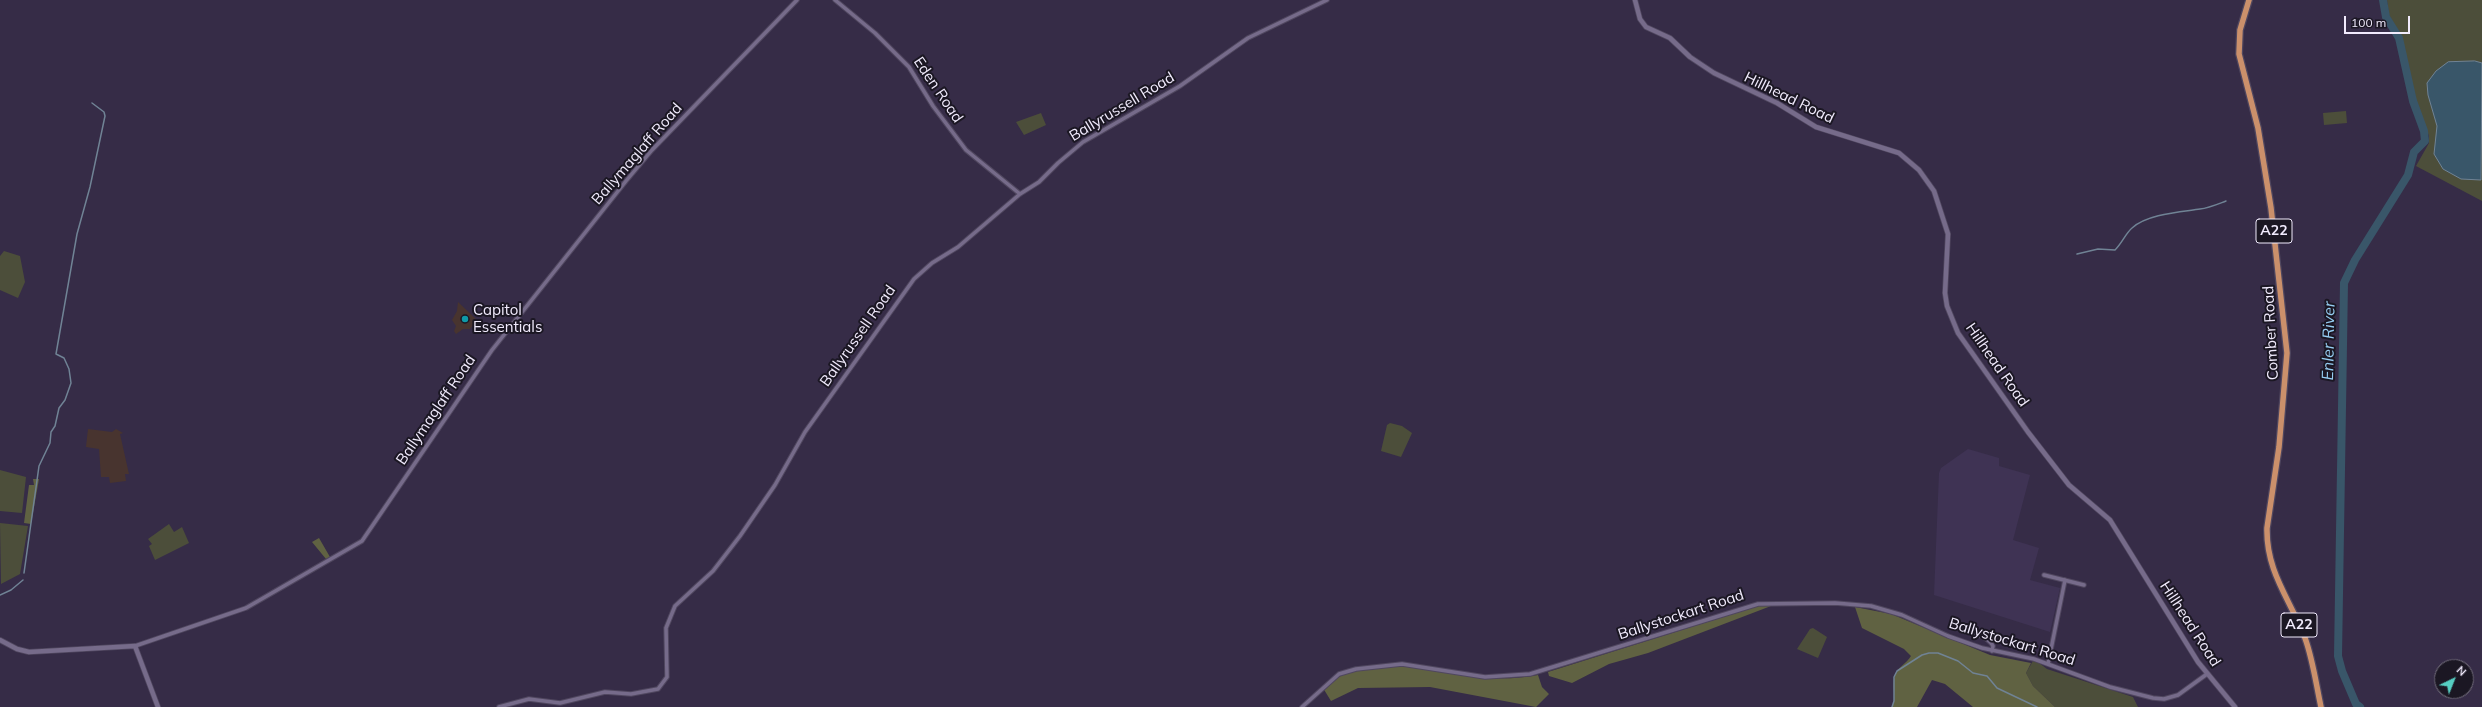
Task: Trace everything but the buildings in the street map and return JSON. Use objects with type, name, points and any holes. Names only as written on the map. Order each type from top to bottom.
[{"type":"highway","name":"Comber Road","points":[[2249,0],[2240,30],[2239,54],[2258,128],[2271,208],[2286,353],[2284,404],[2268,521],[2267,547],[2271,565],[2305,639],[2321,707]]},
{"type":"street","name":"Ballymaglaff Road","points":[[135,646],[246,608],[362,541],[492,350],[630,175],[796,0]]},
{"type":"street","name":"Eden Road","points":[[836,0],[875,33],[909,68],[933,106],[966,150],[1020,194]]},
{"type":"street","name":"Ballyrussell Road","points":[[499,707],[538,699],[552,702],[566,702],[605,692],[644,693],[662,686],[668,671],[666,628],[675,606],[713,572],[736,541],[775,485],[805,432],[897,301],[923,270],[958,247],[1020,194],[1039,182],[1058,163],[1084,142],[1180,86],[1238,44],[1327,0]]},
{"type":"street","name":"Hillhead Road","points":[[1635,0],[1640,19],[1646,27],[1670,38],[1690,57],[1714,73],[1777,103],[1816,127],[1899,153],[1919,170],[1934,191],[1948,234],[1945,293],[1947,306],[1958,333],[2028,432],[2069,485],[2098,508],[2118,531],[2207,674],[2235,707]]},
{"type":"street","points":[[2044,575],[2084,585]]},
{"type":"street","points":[[2048,664],[2065,580]]},
{"type":"street","name":"Ballystockart Road","points":[[1302,707],[1339,674],[1356,669],[1402,664],[1485,677],[1530,674],[1758,604],[1834,603],[1871,606],[1902,615],[1948,636],[1992,651],[2048,664],[2110,687],[2164,699],[2178,696],[2207,674]]},
{"type":"street","points":[[1962,630],[1970,631],[1989,641],[1993,646],[1992,651]]},
{"type":"street","points":[[0,640],[29,652],[135,646],[158,707]]},
{"type":"shaded area","points":[[458,302],[477,320],[470,329],[463,329],[456,334],[454,331],[456,326],[452,320],[457,311]]},
{"type":"shaded area","points":[[88,429],[112,432],[116,429],[123,433],[120,434],[129,474],[125,474],[126,481],[110,483],[109,477],[101,477],[99,449],[86,447]]},
{"type":"shaded area","points":[[1968,449],[1999,458],[1999,466],[2030,475],[2013,540],[2039,548],[2030,580],[2060,588],[2050,632],[1934,595],[1939,473],[1941,468]]},
{"type":"green space","points":[[2387,0],[2482,0],[2482,201],[2416,166],[2429,143],[2429,136],[2416,100],[2402,37],[2389,15]]},
{"type":"green space","points":[[2346,111],[2347,123],[2324,125],[2323,113]]},
{"type":"green space","points":[[1041,113],[1046,125],[1024,135],[1016,122]]},
{"type":"green space","points":[[4,251],[20,256],[25,282],[18,298],[0,290],[0,256]]},
{"type":"green space","points":[[1390,423],[1402,426],[1412,433],[1401,457],[1381,451],[1387,425]]},
{"type":"green space","points":[[0,470],[26,477],[22,513],[0,511]]},
{"type":"green space","points":[[33,479],[39,479],[31,524],[24,523],[29,485],[34,485]]},
{"type":"green space","points":[[0,523],[28,526],[20,574],[1,584]]},
{"type":"green space","points":[[169,524],[174,532],[182,527],[189,543],[155,560],[149,546],[152,544],[148,539]]},
{"type":"green space","points":[[319,538],[330,557],[326,559],[312,542]]},
{"type":"green space","points":[[1758,606],[1771,606],[1648,653],[1609,664],[1572,683],[1549,676],[1548,672]]},
{"type":"green space","points":[[1855,607],[1891,614],[1990,655],[2031,663],[2026,673],[2033,686],[2055,707],[1973,707],[1945,684],[1932,680],[1917,707],[1892,707],[1894,699],[1895,675],[1911,656],[1904,649],[1862,628]]},
{"type":"green space","points":[[1813,628],[1827,637],[1818,658],[1797,649],[1810,629]]},
{"type":"green space","points":[[2034,659],[2047,669],[2133,697],[2138,707],[2055,707],[2033,686],[2026,673]]},
{"type":"green space","points":[[1402,664],[1453,674],[1487,678],[1538,675],[1542,687],[1549,694],[1536,707],[1430,687],[1358,688],[1331,701],[1323,688],[1332,681],[1360,669]]},
{"type":"water","points":[[2475,61],[2482,63],[2481,180],[2461,179],[2443,169],[2434,154],[2437,126],[2428,95],[2427,83],[2436,71],[2448,62]]},
{"type":"waterway","name":"Enler River","points":[[2360,707],[2356,704],[2342,671],[2338,656],[2344,283],[2355,260],[2408,175],[2414,152],[2425,141],[2424,131],[2413,101],[2399,38],[2386,17],[2383,0]]},
{"type":"waterway","points":[[24,573],[39,466],[50,443],[51,432],[55,426],[59,408],[65,400],[71,383],[69,369],[64,358],[56,354],[77,234],[90,187],[105,116],[104,112],[92,103]]},
{"type":"waterway","points":[[2077,254],[2098,249],[2115,250],[2130,230],[2138,223],[2164,214],[2207,208],[2226,201]]},
{"type":"waterway","points":[[0,595],[11,590],[23,580]]},
{"type":"waterway","points":[[1892,707],[1894,701],[1894,677],[1897,671],[1922,655],[1929,653],[1938,653],[1958,661],[1973,673],[1987,676],[1997,688],[2037,707]]},
{"type":"place","name":"Capitol Essentials","points":[[465,319]]}]
